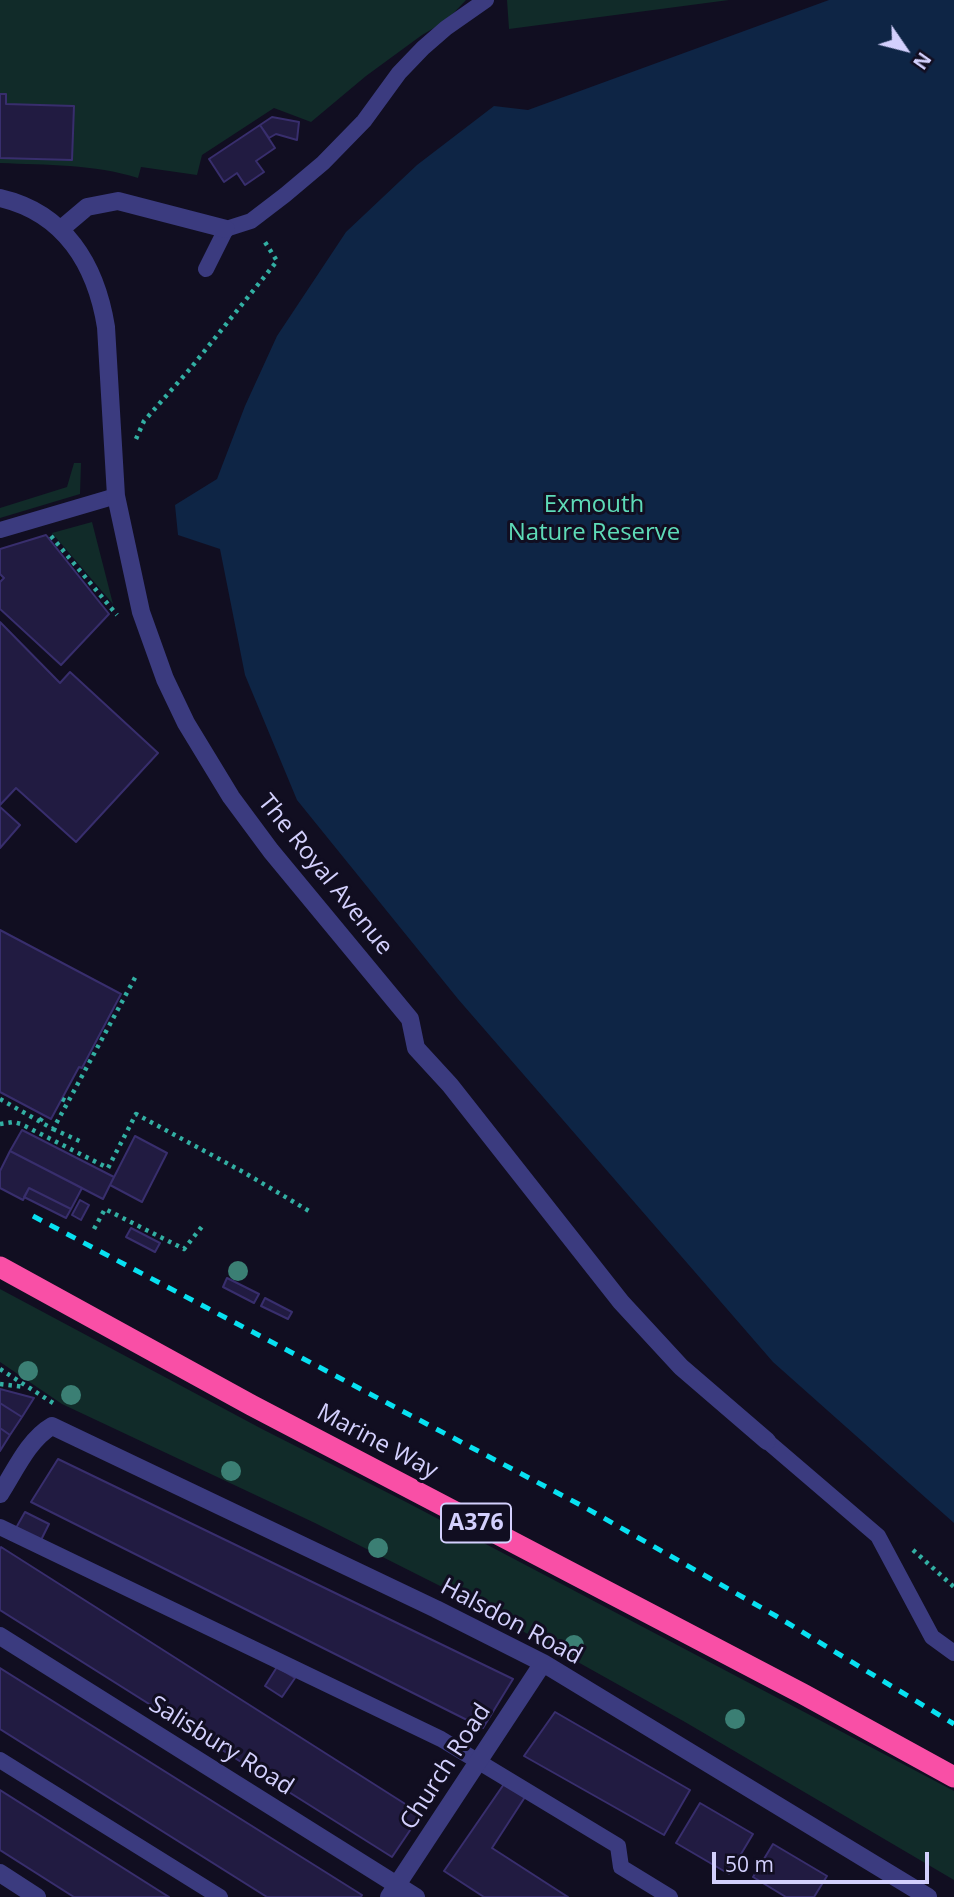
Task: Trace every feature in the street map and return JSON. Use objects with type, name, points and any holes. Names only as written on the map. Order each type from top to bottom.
[{"type":"highway","name":"Marine Way","points":[[0,1267],[373,1471],[527,1548],[954,1776]]},
{"type":"street","name":"The Royal Avenue","points":[[0,198],[23,205],[61,229],[93,274],[103,308],[108,347],[116,496],[141,612],[165,679],[186,723],[230,797],[271,851],[410,1019],[416,1048],[450,1085],[621,1302],[681,1367],[767,1441]]},
{"type":"street","points":[[61,229],[87,207],[118,201],[226,229]]},
{"type":"street","name":"Halsdon Road","points":[[0,1494],[33,1442],[52,1426],[436,1609],[543,1663],[928,1897]]},
{"type":"street","name":"Salisbury Road","points":[[0,1636],[393,1891],[416,1897]]},
{"type":"street","name":"Church Road","points":[[393,1891],[543,1663]]},
{"type":"street","points":[[0,1873],[37,1897]]},
{"type":"lane","points":[[206,269],[226,229],[251,220],[323,163],[364,121],[399,73],[424,48],[446,28],[486,0]]},
{"type":"lane","points":[[0,530],[116,496]]},
{"type":"lane","points":[[767,1441],[878,1536],[932,1637],[954,1653]]},
{"type":"lane","points":[[0,1527],[441,1739],[618,1846],[621,1867],[670,1897]]},
{"type":"lane","points":[[0,1760],[220,1897]]},
{"type":"path","points":[[132,447],[144,421],[190,369],[277,261],[251,220]]},
{"type":"path","points":[[46,530],[118,617],[141,612]]},
{"type":"path","points":[[53,1129],[137,974]]},
{"type":"path","points":[[0,1099],[84,1143]]},
{"type":"path","points":[[62,1099],[68,1102]]},
{"type":"path","points":[[0,1124],[21,1124],[108,1168],[136,1114],[309,1211]]},
{"type":"path","points":[[40,1121],[44,1115]]},
{"type":"path","points":[[94,1229],[105,1209],[184,1250],[204,1224]]},
{"type":"path","points":[[0,1369],[60,1407]]},
{"type":"path","points":[[0,1384],[26,1387]]},
{"type":"path","points":[[905,1543],[954,1587]]},
{"type":"green space","points":[[0,0],[466,0],[446,21],[366,76],[311,122],[274,108],[202,155],[197,175],[141,167],[138,178],[87,168],[0,163]]},
{"type":"green space","points":[[507,0],[729,0],[509,29]]},
{"type":"green space","points":[[74,463],[81,463],[80,494],[0,518],[0,508],[67,487]]},
{"type":"green space","points":[[92,522],[113,604],[52,533]]},
{"type":"green space","points":[[0,1289],[954,1791],[954,1880],[685,1722],[458,1595],[315,1523],[62,1404],[0,1362]]},
{"type":"water","name":"Exmouth Nature Reserve","points":[[829,0],[954,0],[954,1523],[773,1362],[458,999],[297,800],[245,675],[220,549],[178,535],[175,505],[217,479],[245,406],[277,336],[346,232],[417,165],[494,106],[528,110]]},
{"type":"building","points":[[0,94],[6,94],[6,104],[74,106],[72,160],[0,158]]},
{"type":"building","points":[[272,117],[299,122],[297,140],[276,134],[269,138],[260,125]]},
{"type":"building","points":[[260,125],[275,148],[256,161],[264,172],[245,185],[237,173],[224,182],[209,159]]},
{"type":"building","points":[[46,535],[109,614],[61,665],[0,609],[0,582],[4,578],[0,574],[0,549]]},
{"type":"building","points":[[0,622],[60,683],[70,672],[158,753],[76,842],[16,788],[0,805]]},
{"type":"building","points":[[0,807],[20,825],[0,848]]},
{"type":"building","points":[[0,930],[121,994],[82,1068],[79,1067],[51,1119],[0,1092]]},
{"type":"building","points":[[22,1130],[114,1177],[103,1199],[10,1151]]},
{"type":"building","points":[[135,1136],[167,1153],[142,1202],[110,1185]]},
{"type":"building","points":[[10,1151],[82,1188],[71,1209],[29,1188],[23,1200],[0,1188],[0,1171]]},
{"type":"building","points":[[29,1188],[71,1209],[66,1218],[24,1197]]},
{"type":"building","points":[[80,1200],[89,1205],[81,1220],[72,1215]]},
{"type":"building","points":[[131,1228],[160,1243],[155,1252],[126,1237]]},
{"type":"building","points":[[227,1278],[259,1294],[254,1303],[223,1287]]},
{"type":"building","points":[[265,1298],[292,1312],[288,1319],[261,1306]]},
{"type":"building","points":[[0,1389],[34,1398],[22,1417],[0,1403]]},
{"type":"building","points":[[0,1403],[22,1417],[10,1435],[0,1428]]},
{"type":"building","points":[[0,1428],[10,1435],[0,1451]]},
{"type":"building","points":[[58,1459],[513,1679],[483,1728],[31,1502]]},
{"type":"building","points":[[25,1512],[49,1524],[41,1540],[16,1528]]},
{"type":"building","points":[[1,1547],[421,1814],[392,1857],[0,1610]]},
{"type":"building","points":[[277,1667],[295,1678],[282,1697],[265,1686]]},
{"type":"building","points":[[0,1668],[362,1895],[361,1897],[267,1897],[0,1729]]},
{"type":"building","points":[[555,1712],[690,1790],[664,1835],[524,1756]]},
{"type":"building","points":[[504,1784],[525,1797],[492,1848],[568,1897],[484,1897],[444,1871]]},
{"type":"building","points":[[0,1790],[169,1897],[74,1897],[0,1850]]},
{"type":"building","points":[[700,1803],[753,1834],[729,1874],[676,1843]]},
{"type":"building","points":[[773,1844],[827,1876],[814,1897],[786,1897],[753,1877]]},
{"type":"railway","points":[[33,1216],[586,1508],[776,1616],[954,1724]]}]
